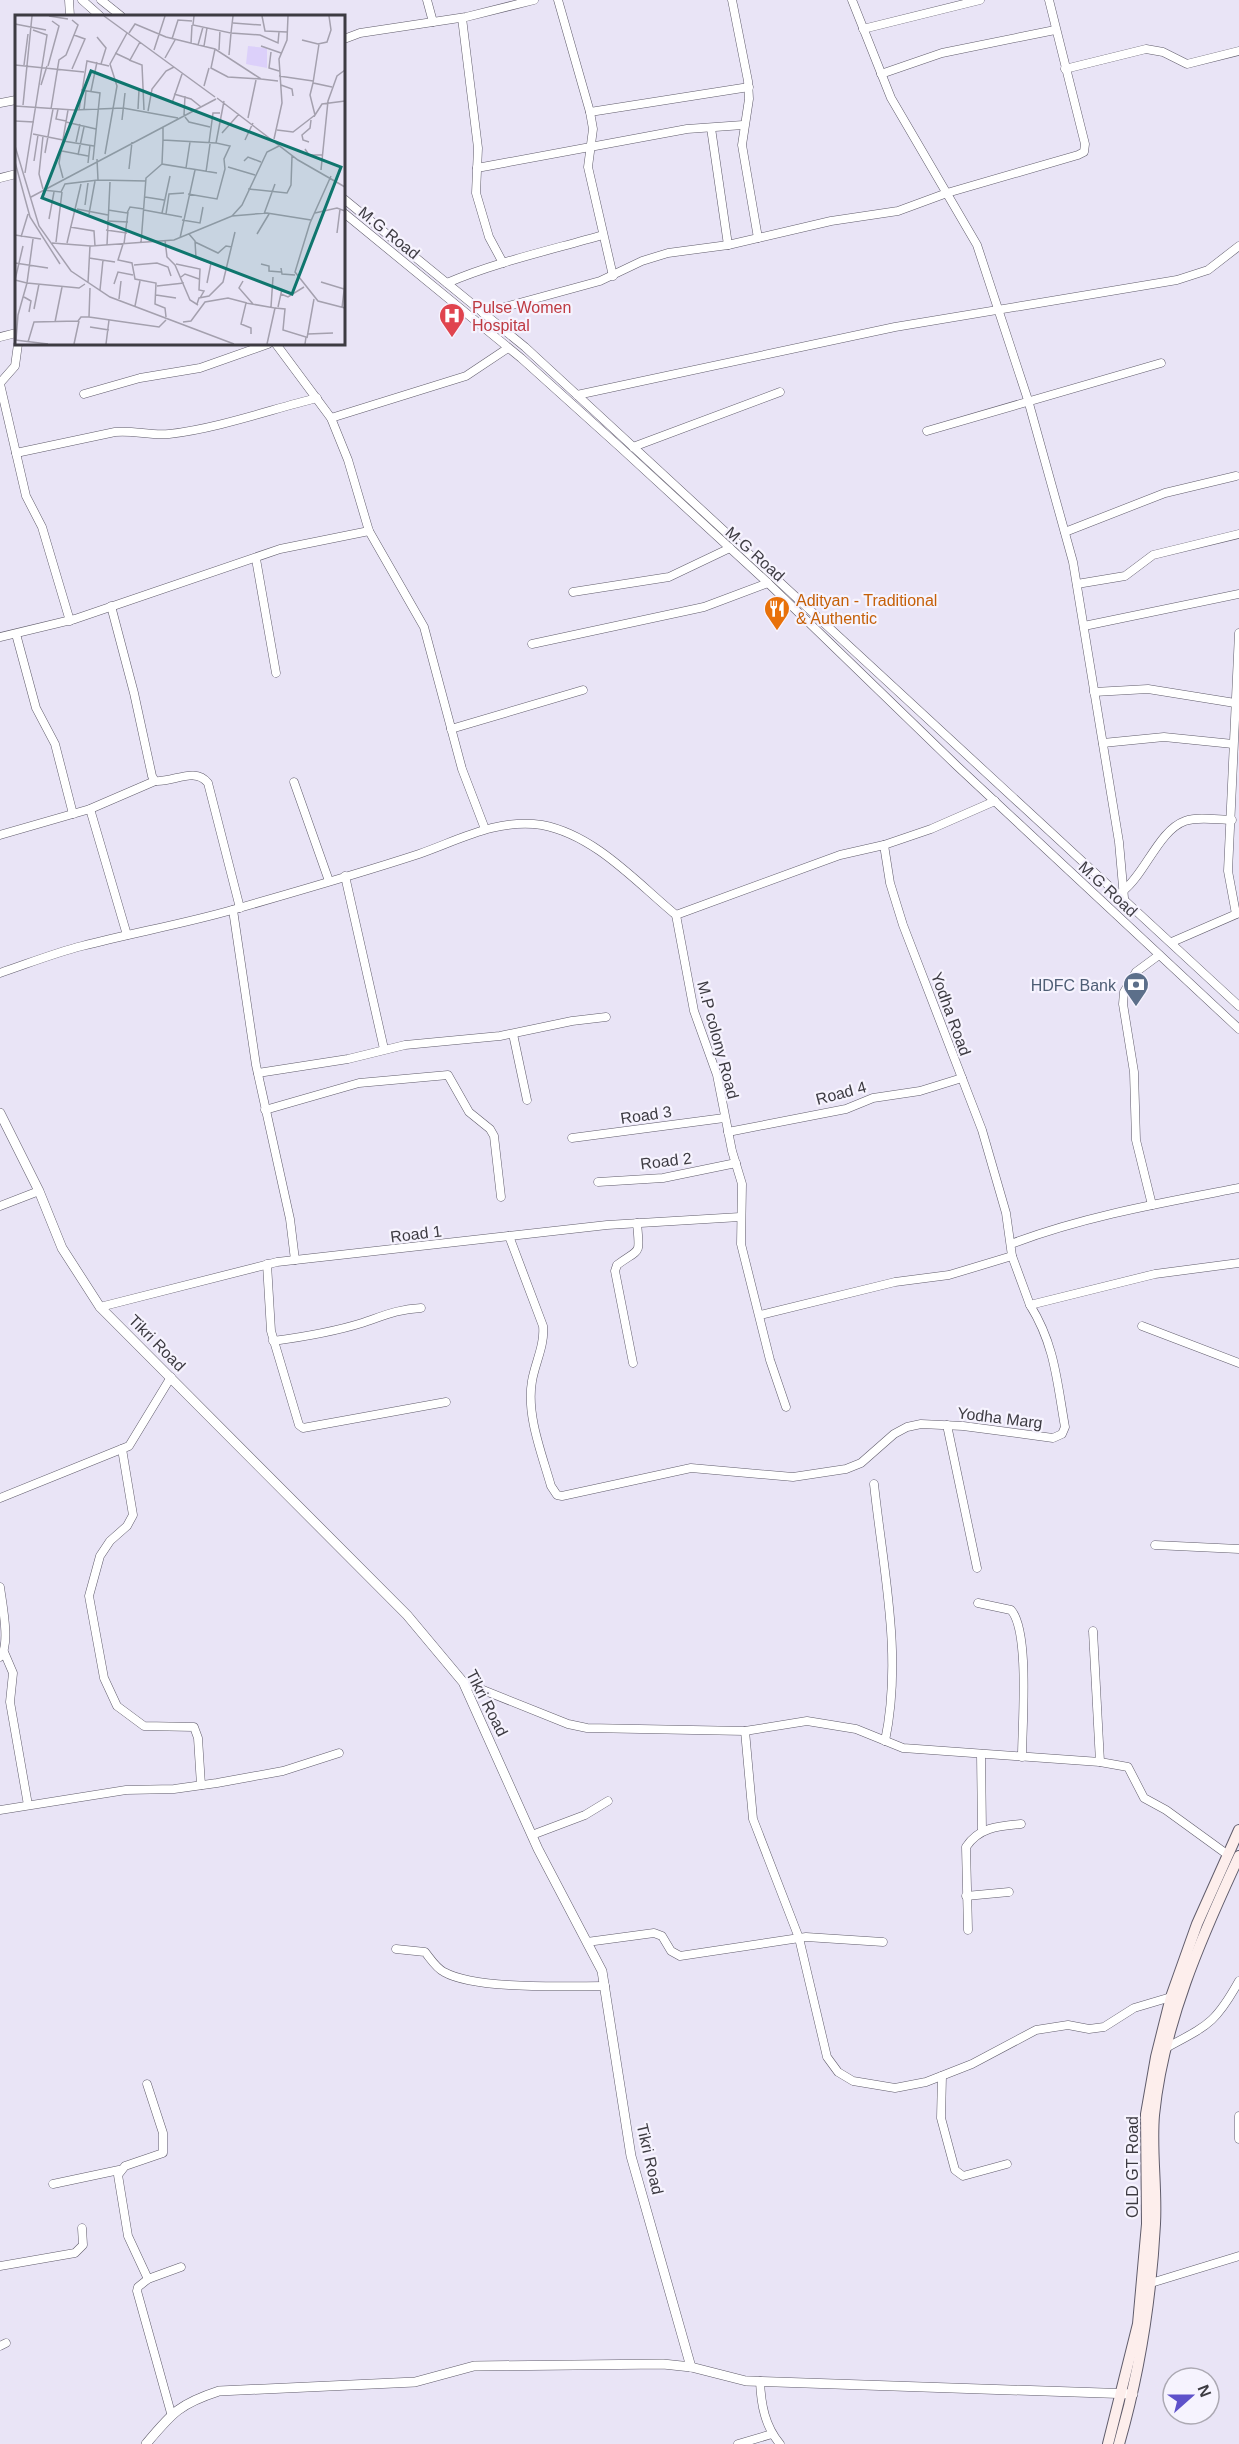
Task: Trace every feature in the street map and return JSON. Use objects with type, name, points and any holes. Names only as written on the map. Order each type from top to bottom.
[{"type":"main road","name":"OLD GT Road","points":[[1119,2444],[1133,2394],[1147,2327],[1155,2222],[1154,2116],[1166,2048],[1233,1856],[1239,1830]]},
{"type":"main road","name":"OLD GT Road","points":[[1108,2444],[1138,2324],[1147,2224],[1146,2114],[1156,2057],[1171,1997],[1197,1924],[1233,1856]]},
{"type":"street","points":[[69,0],[70,15]]},
{"type":"street","points":[[82,0],[99,15]]},
{"type":"street","points":[[101,0],[120,15]]},
{"type":"street","points":[[427,0],[432,22]]},
{"type":"street","points":[[345,39],[360,33],[462,18],[534,0]]},
{"type":"street","points":[[558,0],[590,112],[593,129],[588,167],[612,276]]},
{"type":"street","points":[[732,0],[749,87],[742,145],[758,238]]},
{"type":"street","points":[[852,0],[881,74],[900,114],[977,245],[1028,400],[1077,584],[1119,842],[1124,895]]},
{"type":"street","points":[[863,29],[980,0]]},
{"type":"street","points":[[483,313],[612,276],[642,261],[668,253],[728,245],[831,221],[898,211],[946,193],[1024,169],[1068,159],[1084,152],[1085,144],[1049,0]]},
{"type":"street","points":[[462,18],[478,148],[476,193],[482,219],[503,263]]},
{"type":"street","points":[[881,74],[942,53],[1055,30]]},
{"type":"street","points":[[1065,69],[1146,49],[1163,52],[1187,64],[1239,51]]},
{"type":"street","points":[[590,112],[749,87]]},
{"type":"street","points":[[0,103],[15,100]]},
{"type":"street","points":[[477,168],[687,129],[743,125]]},
{"type":"street","points":[[711,128],[728,245]]},
{"type":"street","points":[[0,178],[15,174]]},
{"type":"street","name":"M.G Road","points":[[345,200],[520,343],[1124,895],[1239,1006]]},
{"type":"street","name":"M.G Road","points":[[345,214],[510,350],[730,548],[995,801],[1239,1029]]},
{"type":"street","points":[[447,283],[481,268],[603,234]]},
{"type":"street","points":[[577,395],[895,327],[1196,276],[1239,246]]},
{"type":"street","points":[[0,337],[15,333]]},
{"type":"street","points":[[331,417],[466,376],[520,343]]},
{"type":"street","points":[[18,345],[15,366],[0,383],[26,496],[42,527],[70,621]]},
{"type":"street","points":[[84,394],[140,378],[200,368],[265,345]]},
{"type":"street","points":[[277,345],[331,417],[348,460],[369,531],[424,627],[462,769],[485,829]]},
{"type":"street","points":[[927,431],[1161,363]]},
{"type":"street","points":[[633,447],[780,392]]},
{"type":"street","points":[[16,453],[115,432],[131,430],[161,435],[185,431],[317,398]]},
{"type":"street","points":[[1065,532],[1165,493],[1236,476]]},
{"type":"street","points":[[701,523],[708,516]]},
{"type":"street","points":[[0,637],[70,621],[280,549],[369,531]]},
{"type":"street","points":[[1077,584],[1125,576],[1153,555],[1239,534]]},
{"type":"street","points":[[573,592],[669,577],[730,548]]},
{"type":"street","points":[[256,559],[276,673]]},
{"type":"street","points":[[532,644],[705,607],[768,583]]},
{"type":"street","points":[[1084,626],[1239,594]]},
{"type":"street","points":[[111,606],[155,781]]},
{"type":"street","points":[[1172,942],[1237,914],[1228,883],[1232,820],[1236,802],[1233,744],[1239,633]]},
{"type":"street","points":[[15,634],[36,708],[55,744],[73,814]]},
{"type":"street","points":[[1094,692],[1148,689],[1235,703]]},
{"type":"street","points":[[452,729],[583,690]]},
{"type":"street","points":[[1103,743],[1164,737],[1233,744]]},
{"type":"street","points":[[0,835],[90,809],[155,781],[196,774],[203,776],[208,783],[236,909],[258,1073],[290,1219],[295,1260]]},
{"type":"street","points":[[294,782],[329,881]]},
{"type":"street","points":[[0,973],[60,952],[236,909],[419,854],[485,829],[522,824],[541,825],[562,831],[583,841],[619,866],[676,915],[840,855],[884,845],[931,829],[995,801]]},
{"type":"street","points":[[90,809],[127,935]]},
{"type":"street","points":[[1124,895],[1157,847],[1179,824],[1196,819],[1232,820]]},
{"type":"street","name":"Yodha Road","points":[[884,845],[890,883],[901,917],[982,1130],[997,1181],[1012,1256],[1030,1305]]},
{"type":"street","points":[[345,876],[384,1049]]},
{"type":"street","name":"M.P colony Road","points":[[676,915],[694,1011],[717,1075],[724,1118],[744,1196],[740,1217],[741,1245],[770,1360],[786,1407]]},
{"type":"street","points":[[1152,1205],[1136,1140],[1134,1071],[1123,1004],[1124,992],[1136,972],[1159,955]]},
{"type":"street","points":[[258,1073],[348,1059],[384,1049],[513,1034],[572,1021],[606,1017]]},
{"type":"street","points":[[513,1034],[527,1100]]},
{"type":"street","points":[[266,1110],[359,1083],[448,1075],[469,1112],[490,1129],[494,1136],[501,1197]]},
{"type":"street","name":"Road 4","points":[[728,1132],[846,1109],[873,1098],[920,1091],[962,1078]]},
{"type":"street","name":"Tikri Road","points":[[0,1113],[39,1191],[67,1258],[100,1307],[407,1616],[463,1682],[532,1835],[602,1971],[631,2156],[691,2367]]},
{"type":"street","name":"Road 3","points":[[572,1138],[724,1118]]},
{"type":"street","name":"Road 2","points":[[597,1182],[663,1178],[736,1162]]},
{"type":"street","points":[[1011,1244],[1060,1225],[1239,1188]]},
{"type":"street","points":[[0,1206],[39,1191]]},
{"type":"street","name":"Road 1","points":[[100,1307],[267,1264],[295,1260],[637,1223],[740,1217]]},
{"type":"street","points":[[633,1363],[615,1271],[617,1265],[633,1257],[638,1251],[637,1223]]},
{"type":"street","name":"Yodha Marg","points":[[508,1236],[543,1326],[543,1339],[532,1382],[531,1400],[547,1471],[557,1495],[572,1495],[691,1468],[793,1477],[846,1470],[861,1463],[894,1434],[908,1427],[947,1425],[1053,1438],[1062,1434],[1065,1427],[1055,1359],[1041,1321],[1030,1305]]},
{"type":"street","points":[[760,1315],[895,1282],[949,1275],[1012,1256]]},
{"type":"street","points":[[1030,1305],[1155,1274],[1239,1263]]},
{"type":"street","points":[[267,1264],[273,1341],[299,1425],[303,1428],[446,1402]]},
{"type":"street","points":[[273,1341],[328,1332],[363,1323],[387,1312],[421,1308]]},
{"type":"street","points":[[1142,1326],[1239,1363]]},
{"type":"street","points":[[0,1498],[122,1449],[136,1438],[171,1377]]},
{"type":"street","points":[[947,1425],[977,1568]]},
{"type":"street","points":[[122,1449],[133,1515],[127,1526],[110,1541],[100,1556],[88,1596],[104,1678],[113,1701],[144,1726],[194,1727],[198,1738],[201,1785]]},
{"type":"street","points":[[874,1484],[893,1656],[893,1695],[885,1741]]},
{"type":"street","points":[[1155,1545],[1239,1549]]},
{"type":"street","points":[[0,1587],[2,1655],[13,1673],[10,1702],[28,1805]]},
{"type":"street","points":[[978,1603],[1011,1610],[1018,1622],[1023,1660],[1022,1757]]},
{"type":"street","points":[[1093,1631],[1100,1762]]},
{"type":"street","points":[[463,1682],[568,1724],[587,1728],[745,1731],[807,1721],[856,1729],[903,1748],[1100,1762],[1128,1767],[1144,1798],[1166,1810],[1233,1856]]},
{"type":"street","points":[[745,1731],[753,1819],[799,1938],[827,2056],[838,2072],[853,2081],[896,2088],[926,2082],[972,2064],[1035,2030],[1068,2025],[1089,2029],[1104,2027],[1134,2008],[1171,1997]]},
{"type":"street","points":[[0,1810],[126,1790],[201,1785],[283,1771],[339,1753]]},
{"type":"street","points":[[981,1754],[982,1831]]},
{"type":"street","points":[[532,1835],[585,1815],[608,1801]]},
{"type":"street","points":[[968,1930],[966,1847],[972,1838],[982,1831],[1021,1824]]},
{"type":"street","points":[[966,1896],[1009,1892]]},
{"type":"street","points":[[587,1942],[654,1933],[662,1936],[670,1951],[680,1956],[799,1938],[883,1942]]},
{"type":"street","points":[[396,1949],[425,1952],[444,1972],[465,1978],[520,1986],[605,1986]]},
{"type":"street","points":[[1166,2048],[1209,2025],[1224,2008],[1239,1981]]},
{"type":"street","points":[[942,2076],[941,2118],[955,2170],[963,2176],[1007,2164]]},
{"type":"street","points":[[53,2184],[119,2170],[163,2153],[163,2133],[147,2084]]},
{"type":"street","points":[[1239,2116],[1239,2139]]},
{"type":"street","points":[[119,2170],[118,2180],[128,2236],[148,2279]]},
{"type":"street","points":[[0,2266],[75,2253],[84,2245],[82,2228]]},
{"type":"street","points":[[1151,2283],[1239,2256]]},
{"type":"street","points":[[171,2413],[137,2291],[138,2287],[148,2279],[181,2267]]},
{"type":"street","points":[[146,2444],[171,2413],[190,2400],[219,2391],[415,2382],[474,2366],[663,2364],[691,2367],[746,2381],[1133,2394]]},
{"type":"street","points":[[760,2381],[761,2405],[772,2434],[780,2444]]},
{"type":"street","points":[[738,2444],[772,2434]]},
{"type":"place","name":"Pulse Women Hospital","points":[[452,339]]},
{"type":"place","name":"Adityan - Traditional & Authentic","points":[[777,632]]},
{"type":"place","name":"HDFC Bank","points":[[1136,1008]]}]
